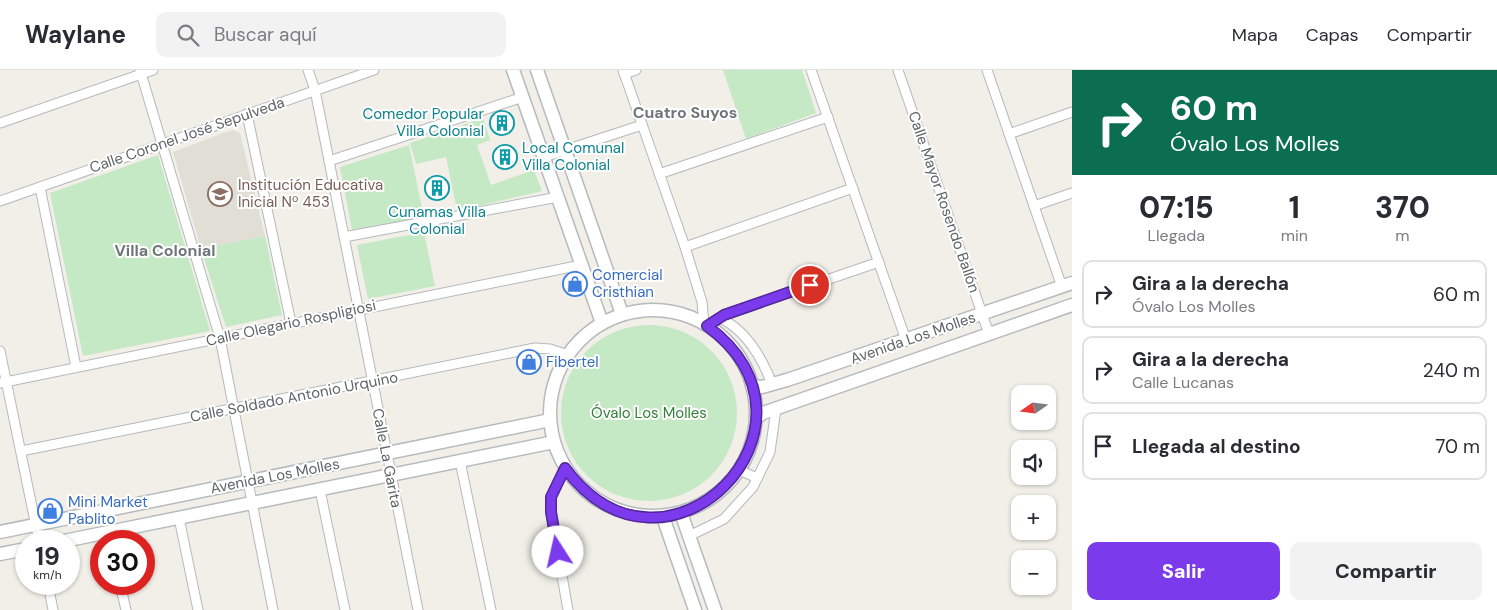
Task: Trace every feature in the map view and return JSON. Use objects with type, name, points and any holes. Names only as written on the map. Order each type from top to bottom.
[{"type":"street","points":[[0,123],[140,72],[153,70]]},
{"type":"street","name":"Calle La Garita","points":[[308,70],[315,90],[418,610]]},
{"type":"street","name":"Calle Coronel José Sepulveda","points":[[0,201],[374,70]]},
{"type":"street","points":[[513,70],[602,324]]},
{"type":"street","points":[[537,70],[622,314]]},
{"type":"street","points":[[636,70],[623,72],[685,247],[702,302],[706,325]]},
{"type":"street","points":[[811,70],[906,340]]},
{"type":"street","name":"Calle Mayor Rosendo Ballón","points":[[898,70],[989,334]]},
{"type":"street","points":[[987,70],[1034,206],[1067,285]]},
{"type":"street","points":[[140,72],[163,143],[220,338],[273,610]]},
{"type":"street","points":[[329,161],[523,97]]},
{"type":"street","points":[[1009,134],[1072,112]]},
{"type":"street","points":[[247,114],[292,323]]},
{"type":"street","points":[[659,174],[828,117]]},
{"type":"street","points":[[544,157],[642,125]]},
{"type":"street","points":[[40,187],[76,367]]},
{"type":"street","points":[[685,247],[853,188]]},
{"type":"street","points":[[1034,206],[1072,193]]},
{"type":"street","points":[[344,237],[558,197]]},
{"type":"street","points":[[706,325],[720,318],[879,262]]},
{"type":"street","name":"Calle Olegario Rospligiosi","points":[[3,382],[581,265]]},
{"type":"street","name":"Avenida Los Molles","points":[[752,386],[772,384],[1067,285]]},
{"type":"street","name":"Avenida Los Molles","points":[[756,418],[776,409],[1072,305]]},
{"type":"street","points":[[639,311],[664,311],[689,316],[706,325],[735,352],[752,386],[756,418],[751,445],[739,470],[724,489],[710,499],[681,513],[663,516],[635,516],[608,506],[584,490],[565,468],[554,442],[550,420],[554,382],[568,355],[583,337],[602,324],[622,314],[639,311]]},
{"type":"street","points":[[720,318],[729,322],[748,340],[764,363],[772,384]]},
{"type":"street","name":"Calle Soldado Antonio Urquino","points":[[21,451],[535,348],[550,349],[568,355]]},
{"type":"street","points":[[0,352],[3,382],[21,451],[37,530]]},
{"type":"street","points":[[689,536],[724,519],[753,486],[770,452],[776,409]]},
{"type":"street","name":"Avenida Los Molles","points":[[0,532],[550,420]]},
{"type":"street","name":"Avenida Los Molles","points":[[136,530],[179,518],[554,442]]},
{"type":"street","points":[[460,461],[491,610]]},
{"type":"street","points":[[565,468],[551,497],[551,512],[568,610]]},
{"type":"street","points":[[739,470],[758,478]]},
{"type":"street","points":[[320,490],[345,610]]},
{"type":"street","points":[[681,513],[715,610]]},
{"type":"street","points":[[663,516],[695,610]]},
{"type":"street","points":[[179,518],[198,610]]},
{"type":"street","points":[[0,554],[15,551]]},
{"type":"street","points":[[50,595],[53,610]]},
{"type":"street","points":[[123,595],[126,610]]},
{"type":"shaded area","name":"Institución Educativa Inicial Nº 453","points":[[232,130],[240,133],[265,236],[201,249],[173,152]]},
{"type":"green space","points":[[723,70],[802,70],[816,113],[746,139]]},
{"type":"green space","points":[[483,118],[490,140],[477,145],[491,185],[534,170],[542,191],[457,211],[446,157],[416,164],[410,143]]},
{"type":"green space","points":[[409,145],[424,218],[352,230],[340,167]]},
{"type":"green space","points":[[158,155],[210,331],[83,356],[50,193]]},
{"type":"green space","points":[[424,232],[435,286],[368,299],[357,245]]},
{"type":"green space","points":[[265,236],[282,315],[226,327],[201,249]]},
{"type":"green space","name":"Óvalo Los Molles","points":[[640,325],[658,325],[691,335],[717,357],[727,371],[733,387],[737,413],[733,439],[727,455],[705,481],[691,491],[675,497],[658,501],[640,501],[607,491],[581,469],[571,455],[565,439],[561,422],[561,404],[571,371],[593,345],[607,335],[623,329]]},
{"type":"place","name":"Comedor Popular Villa Colonial","points":[[502,123]]},
{"type":"place","name":"Local Comunal Villa Colonial","points":[[505,157]]},
{"type":"place","name":"Cunamas Villa Colonial","points":[[437,188]]},
{"type":"place","name":"Institución Educativa Inicial Nº 453","points":[[220,194]]},
{"type":"place","name":"Comercial Cristhian","points":[[575,284]]},
{"type":"place","name":"Fibertel","points":[[529,362]]},
{"type":"place","name":"Mini Market Pablito","points":[[50,511]]},
{"type":"district","name":"Cuatro Suyos","points":[[685,112]]},
{"type":"district","name":"Villa Colonial","points":[[165,250]]},
{"type":"route","points":[[558,552],[551,512],[551,497],[565,468],[574,480],[595,499],[621,512],[635,516],[649,517],[681,513],[704,504],[724,489],[739,470],[751,445],[756,418],[755,397],[742,362],[727,342],[707,326],[724,315],[810,285]]}]
